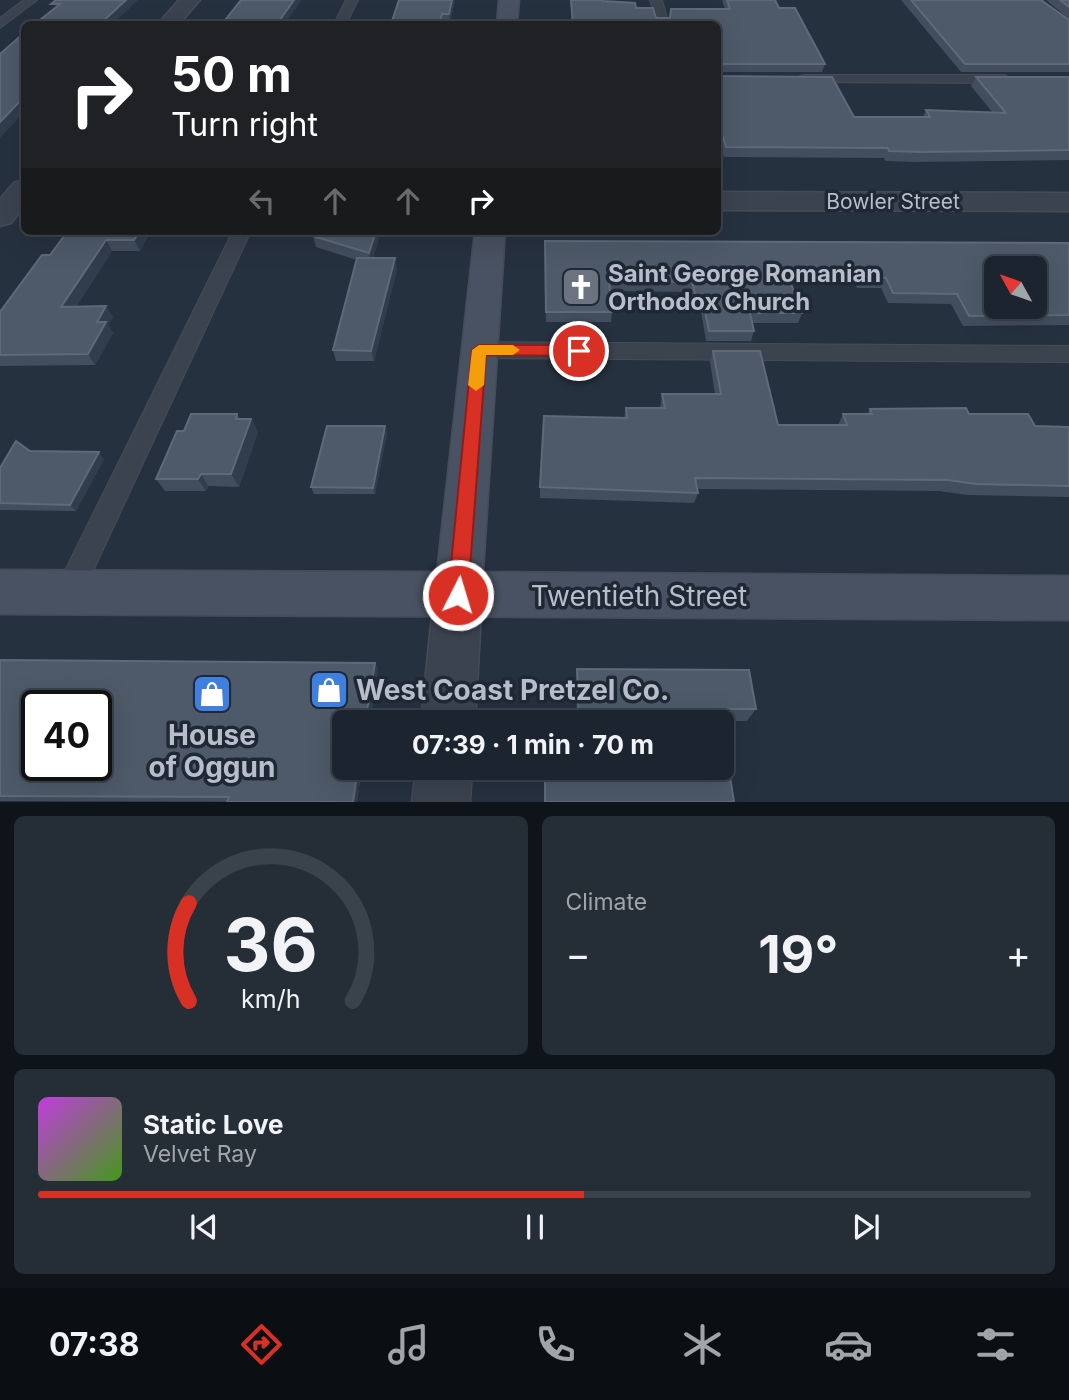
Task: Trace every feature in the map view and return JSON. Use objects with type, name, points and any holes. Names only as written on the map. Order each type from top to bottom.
[{"type":"main road","points":[[507,21],[509,0]]},
{"type":"main road","points":[[458,595],[490,235]]},
{"type":"main road","name":"Twentieth Street","points":[[0,592],[1069,598]]},
{"type":"street","points":[[171,21],[190,0]]},
{"type":"street","points":[[0,217],[21,192]]},
{"type":"street","name":"Bowler Street","points":[[721,201],[1069,202]]},
{"type":"street","points":[[449,710],[458,595]]},
{"type":"street","points":[[441,802],[443,780]]},
{"type":"lane","points":[[0,24],[30,0]]},
{"type":"lane","points":[[342,21],[352,0]]},
{"type":"lane","points":[[656,0],[662,21]]},
{"type":"lane","points":[[785,79],[1015,79]]},
{"type":"lane","points":[[69,592],[240,235]]},
{"type":"lane","points":[[479,350],[1069,354]]},
{"type":"building","points":[[56,0],[126,0],[103,21],[39,21],[60,4],[51,4]]},
{"type":"building","points":[[241,0],[294,0],[279,21],[224,21]]},
{"type":"building","points":[[399,0],[452,0],[449,14],[442,14],[440,21],[392,21]]},
{"type":"building","points":[[571,0],[635,3],[636,8],[653,8],[656,18],[670,18],[671,9],[730,9],[727,0],[775,0],[779,8],[795,8],[825,64],[721,64],[721,21],[573,21]]},
{"type":"building","points":[[911,0],[1041,0],[1069,20],[1069,64],[965,64]]},
{"type":"building","points":[[1060,0],[1069,0],[1069,7]]},
{"type":"building","points":[[21,36],[21,100],[0,122],[0,54]]},
{"type":"building","points":[[721,76],[832,77],[854,117],[930,117],[926,110],[1006,113],[976,77],[1069,77],[1069,150],[921,152],[889,151],[888,148],[726,147],[723,137]]},
{"type":"building","points":[[65,235],[137,235],[134,240],[106,240],[61,307],[106,306],[97,322],[106,322],[88,354],[0,355],[0,312],[42,255],[50,255]]},
{"type":"building","points":[[313,235],[375,235],[369,253]]},
{"type":"building","points":[[545,241],[1069,243],[1069,315],[1047,315],[1047,256],[984,256],[984,316],[969,316],[957,294],[893,293],[886,278],[862,278],[860,274],[787,273],[802,313],[750,313],[754,331],[709,331],[703,301],[697,301],[692,282],[609,281],[612,312],[546,312]]},
{"type":"building","points":[[357,258],[395,258],[371,351],[333,350]]},
{"type":"building","points":[[713,351],[760,351],[778,425],[847,425],[843,414],[872,414],[870,409],[966,408],[969,414],[1028,414],[1035,426],[1069,427],[1069,486],[976,484],[948,480],[695,478],[698,493],[540,487],[544,416],[627,418],[626,408],[665,408],[662,394],[721,394]]},
{"type":"building","points":[[191,414],[237,414],[236,419],[251,419],[231,474],[201,474],[198,479],[156,479],[177,431],[184,431]]},
{"type":"building","points":[[327,426],[385,426],[373,488],[311,487]]},
{"type":"building","points":[[16,441],[30,451],[99,452],[70,505],[0,503],[0,468]]},
{"type":"building","points":[[0,660],[375,663],[367,710],[332,710],[332,780],[356,780],[353,802],[227,802],[229,797],[0,796]]},
{"type":"building","points":[[577,669],[749,670],[756,709],[719,710],[579,710]]},
{"type":"building","points":[[545,780],[731,780],[734,802],[545,802]]},
{"type":"slow traffic","points":[[476,385],[479,350],[513,350]]},
{"type":"place","name":"Saint George Romanian Orthodox Church","points":[[581,287]]},
{"type":"place","name":"West Coast Pretzel Co.","points":[[329,690]]},
{"type":"place","name":"House of Oggun","points":[[212,694]]},
{"type":"route","points":[[458,595],[479,350],[579,351]]}]
